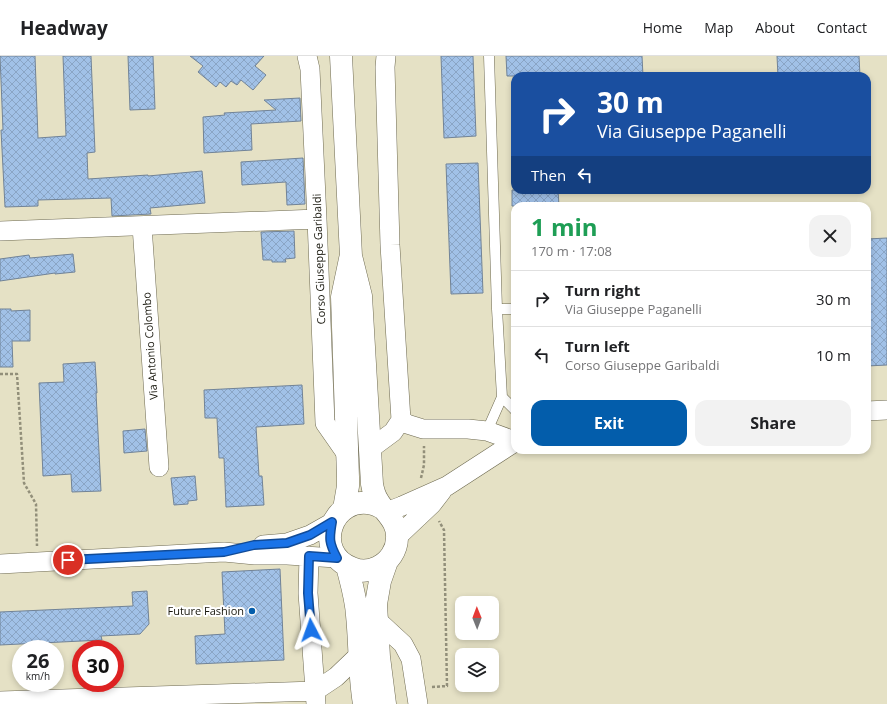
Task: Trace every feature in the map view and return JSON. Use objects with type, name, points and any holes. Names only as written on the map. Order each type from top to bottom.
[{"type":"street","name":"Corso Giuseppe Garibaldi","points":[[307,56],[310,69],[325,423],[348,456]]},
{"type":"street","name":"Corso Giuseppe Garibaldi","points":[[341,56],[351,256],[361,296],[373,491],[378,501],[392,519],[398,537]]},
{"type":"street","points":[[370,449],[393,432],[401,420],[390,245],[385,67],[386,56]]},
{"type":"street","points":[[0,231],[317,219]]},
{"type":"street","name":"Via Antonio Colombo","points":[[142,226],[159,467]]},
{"type":"street","name":"Corso Giuseppe Garibaldi","points":[[351,256],[342,297],[348,486],[330,535],[331,547],[342,562],[354,596],[357,615],[360,678],[364,704]]},
{"type":"street","points":[[871,411],[887,410]]},
{"type":"street","points":[[401,420],[407,424],[423,429],[468,429],[487,431],[511,440]]},
{"type":"street","points":[[224,552],[254,545],[287,543],[310,535],[353,504],[374,504],[385,510],[419,499],[447,486],[511,444]]},
{"type":"street","points":[[385,704],[379,657],[376,604],[380,581],[387,561],[396,546],[398,537],[432,504],[447,486]]},
{"type":"street","points":[[0,564],[224,552],[255,555],[309,556],[342,562],[355,569],[363,571],[380,566],[387,561]]},
{"type":"street","points":[[309,556],[308,593],[315,697]]},
{"type":"street","points":[[377,620],[403,644],[411,659],[418,704]]},
{"type":"street","points":[[0,702],[141,701],[315,697],[359,655]]},
{"type":"lane","points":[[487,431],[502,397],[497,309],[489,56]]},
{"type":"lane","points":[[497,309],[511,309]]},
{"type":"lane","points":[[502,397],[511,406]]},
{"type":"path","points":[[0,374],[17,374],[24,483],[36,504],[37,562]]},
{"type":"building","points":[[0,56],[35,56],[38,138],[66,136],[63,56],[91,56],[95,152],[87,153],[88,179],[148,176],[202,171],[205,203],[150,208],[151,214],[112,216],[111,198],[38,200],[38,206],[5,207],[1,130],[3,130]]},
{"type":"building","points":[[128,56],[153,56],[155,109],[130,110]]},
{"type":"building","points":[[190,56],[264,56],[255,66],[266,75],[253,90],[241,80],[237,85],[231,81],[226,87],[220,82],[216,87],[198,72],[203,66]]},
{"type":"building","points":[[441,56],[473,56],[476,136],[444,138]]},
{"type":"building","points":[[506,56],[642,56],[643,72],[511,72],[511,76],[507,76]]},
{"type":"building","points":[[777,56],[859,56],[860,72],[778,72]]},
{"type":"building","points":[[300,98],[301,121],[251,124],[252,150],[204,153],[203,117],[225,115],[224,113],[276,110],[264,100]]},
{"type":"building","points":[[303,158],[305,204],[287,205],[286,182],[242,185],[241,162]]},
{"type":"building","points":[[478,163],[483,293],[451,294],[446,164]]},
{"type":"building","points":[[512,194],[558,194],[559,202],[512,202]]},
{"type":"building","points":[[294,231],[295,258],[285,259],[286,262],[272,262],[272,260],[263,260],[261,232]]},
{"type":"building","points":[[887,238],[887,365],[871,366],[871,239]]},
{"type":"building","points":[[73,254],[75,272],[55,273],[0,281],[0,259],[29,255],[30,258]]},
{"type":"building","points":[[0,309],[11,309],[11,311],[30,310],[30,341],[12,341],[13,367],[0,367]]},
{"type":"building","points":[[95,362],[101,491],[72,492],[71,474],[43,476],[39,383],[64,382],[63,364]]},
{"type":"building","points":[[302,385],[304,424],[256,427],[259,476],[262,476],[264,505],[226,507],[224,458],[219,458],[217,418],[205,418],[204,390]]},
{"type":"building","points":[[145,429],[147,451],[124,453],[123,431]]},
{"type":"building","points":[[195,476],[197,500],[188,501],[188,504],[174,505],[171,478]]},
{"type":"building","points":[[280,569],[284,660],[196,664],[195,636],[225,634],[222,572]]},
{"type":"building","points":[[147,591],[149,624],[140,634],[101,636],[102,640],[72,640],[72,641],[64,642],[64,640],[12,640],[12,644],[0,645],[0,612],[133,606],[132,592]]},
{"type":"place","name":"Future Fashion","points":[[252,611]]},
{"type":"route","points":[[68,560],[224,552],[254,545],[287,543],[310,535],[332,522],[330,535],[331,547],[337,558],[309,556],[308,593],[311,630]]}]
